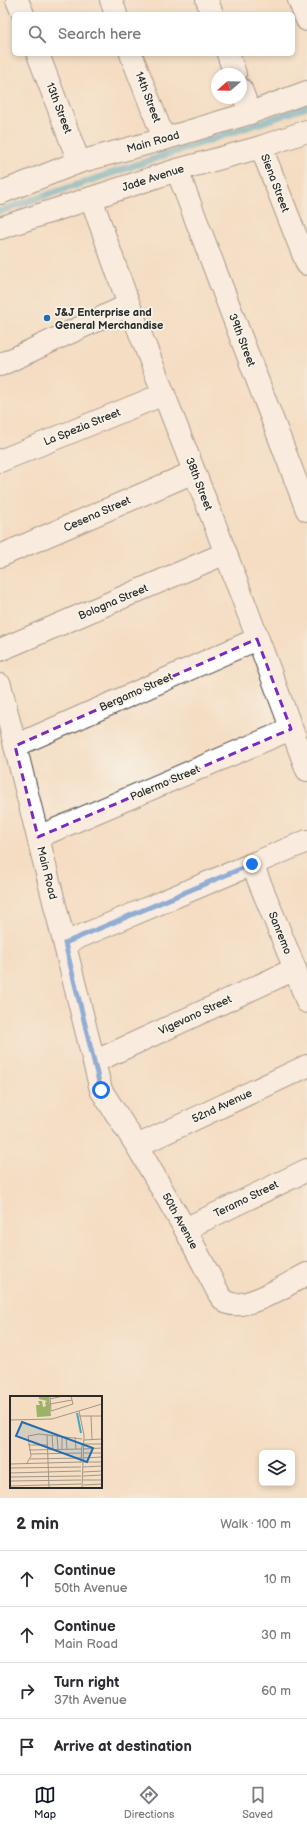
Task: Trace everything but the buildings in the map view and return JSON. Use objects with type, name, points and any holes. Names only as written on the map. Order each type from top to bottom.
[{"type":"street","points":[[17,0],[22,12]]},
{"type":"street","points":[[111,0],[115,12]]},
{"type":"street","points":[[207,0],[211,12]]},
{"type":"street","points":[[299,0],[307,20]]},
{"type":"street","name":"13th Street","points":[[39,56],[80,162]]},
{"type":"street","name":"14th Street","points":[[133,56],[164,139]]},
{"type":"street","points":[[229,56],[233,68]]},
{"type":"street","name":"Main Road","points":[[0,193],[80,162],[164,139],[250,112],[307,92]]},
{"type":"street","points":[[247,104],[250,112]]},
{"type":"street","name":"Jade Avenue","points":[[0,228],[177,170],[261,147],[307,131]]},
{"type":"street","name":"Siena Street","points":[[261,147],[307,264]]},
{"type":"street","name":"39th Street","points":[[177,170],[307,510]]},
{"type":"street","name":"38th Street","points":[[91,198],[129,305],[226,553],[307,770]]},
{"type":"street","points":[[0,365],[129,305]]},
{"type":"street","name":"La Spezia Street","points":[[0,461],[164,394]]},
{"type":"street","name":"Cesena Street","points":[[0,556],[194,472]]},
{"type":"street","name":"Bologna Street","points":[[0,650],[226,553]]},
{"type":"street","name":"Bergamo Street","points":[[15,746],[257,639]]},
{"type":"street","name":"Main Road","points":[[0,685],[94,1062]]},
{"type":"street","name":"Palermo Street","points":[[38,837],[291,729]]},
{"type":"street","points":[[65,943],[307,841]]},
{"type":"street","name":"Sanremo","points":[[252,864],[307,1002]]},
{"type":"street","name":"Vigevano Street","points":[[94,1062],[295,969]]},
{"type":"street","name":"50th Avenue","points":[[94,1062],[101,1090],[137,1146],[185,1228],[219,1294],[228,1303],[238,1304],[254,1301],[307,1274]]},
{"type":"street","name":"52nd Avenue","points":[[137,1146],[307,1066]]},
{"type":"street","name":"Teramo Street","points":[[185,1228],[307,1170]]},
{"type":"highlighted area","points":[[257,639],[291,729],[38,837],[15,746]]},
{"type":"waterway","points":[[0,211],[307,107]]},
{"type":"place","name":"J&J Enterprise and General Merchandise","points":[[47,318]]},
{"type":"route","points":[[101,1090],[65,943],[252,864]]}]
